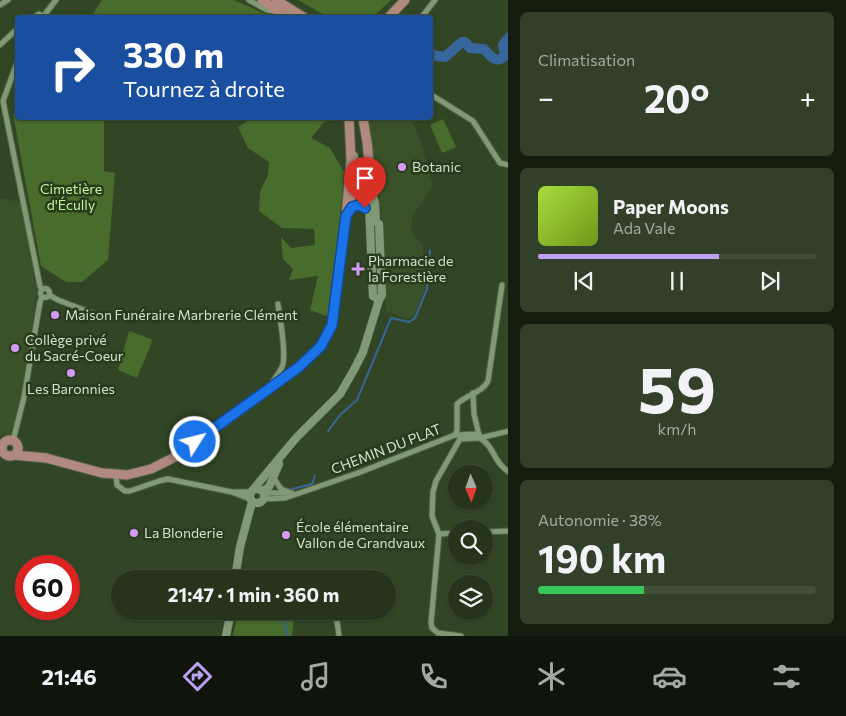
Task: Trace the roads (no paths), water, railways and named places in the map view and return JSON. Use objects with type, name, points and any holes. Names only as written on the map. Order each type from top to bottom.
[{"type":"main road","points":[[262,0],[284,15]]},
{"type":"main road","points":[[276,0],[300,15]]},
{"type":"main road","points":[[391,15],[405,0]]},
{"type":"main road","points":[[350,120],[355,164],[375,203],[373,224]]},
{"type":"main road","points":[[8,451],[60,461],[102,473],[126,475],[152,469],[166,462],[269,389],[299,367],[321,346],[332,325],[351,160],[350,120]]},
{"type":"main road","points":[[346,216],[352,196],[363,178],[368,155],[363,120]]},
{"type":"main road","points":[[354,155],[355,159],[359,162],[365,160],[368,155]]},
{"type":"main road","points":[[363,178],[373,224]]},
{"type":"main road","points":[[346,216],[349,209],[357,205],[363,206],[370,213]]},
{"type":"main road","points":[[252,497],[296,438],[332,403],[344,388],[363,352],[377,299],[382,294],[380,228],[379,224],[373,224]]},
{"type":"main road","points":[[252,497],[261,503],[283,455]]},
{"type":"main road","points":[[236,570],[252,497],[256,489],[264,495]]},
{"type":"main road","points":[[226,636],[229,620]]},
{"type":"street","points":[[0,5],[8,0]]},
{"type":"street","points":[[44,15],[56,0]]},
{"type":"street","points":[[249,0],[268,10],[284,15]]},
{"type":"street","points":[[423,15],[435,0]]},
{"type":"street","points":[[0,45],[15,31]]},
{"type":"street","points":[[8,451],[24,397],[42,297],[40,292],[42,289],[3,101],[15,68]]},
{"type":"street","points":[[433,96],[473,121],[500,163],[508,164]]},
{"type":"street","points":[[502,285],[488,381],[486,385],[466,396],[457,404],[457,437],[480,436],[508,431]]},
{"type":"street","points":[[42,289],[47,289],[49,295],[58,300],[105,318]]},
{"type":"street","points":[[42,297],[46,298],[49,295]]},
{"type":"street","points":[[269,389],[283,364],[282,333],[278,304]]},
{"type":"street","points":[[473,393],[474,414],[480,436],[489,445],[499,465],[508,472]]},
{"type":"street","name":"CHEMIN DU PLAT","points":[[264,495],[280,498],[300,492],[457,437]]},
{"type":"street","name":"CHEMIN DU PLAT","points":[[457,437],[436,482],[434,492],[432,516],[439,534],[431,627],[438,633],[461,636]]},
{"type":"street","points":[[116,474],[118,485],[125,491],[168,479],[252,497]]},
{"type":"street","points":[[273,477],[276,484],[282,490],[300,492]]},
{"type":"street","points":[[493,532],[508,531]]},
{"type":"street","points":[[439,534],[448,533]]},
{"type":"street","points":[[337,620],[339,636]]},
{"type":"waterway","points":[[433,54],[445,57],[462,42],[465,42],[470,48],[484,49],[491,57],[499,59],[505,56],[503,45],[508,38]]},
{"type":"waterway","points":[[328,431],[340,415],[357,400],[391,318],[409,322],[415,318],[427,289],[430,250]]},
{"type":"waterway","points":[[288,490],[312,484],[315,476]]},
{"type":"waterway","points":[[284,620],[288,636]]},
{"type":"place","name":"Botanic","points":[[402,167]]},
{"type":"place","name":"Pharmacie de la Forestière","points":[[358,269]]},
{"type":"place","name":"Maison Funéraire Marbrerie Clément","points":[[55,315]]},
{"type":"place","name":"Collège privé du Sacré-Coeur","points":[[15,348]]},
{"type":"place","name":"Les Baronnies","points":[[71,373]]},
{"type":"place","name":"La Blonderie","points":[[134,533]]},
{"type":"place","name":"École élémentaire Vallon de Grandvaux","points":[[286,535]]},
{"type":"park label","name":"Cimetière d'Écully","points":[[71,197]]}]
